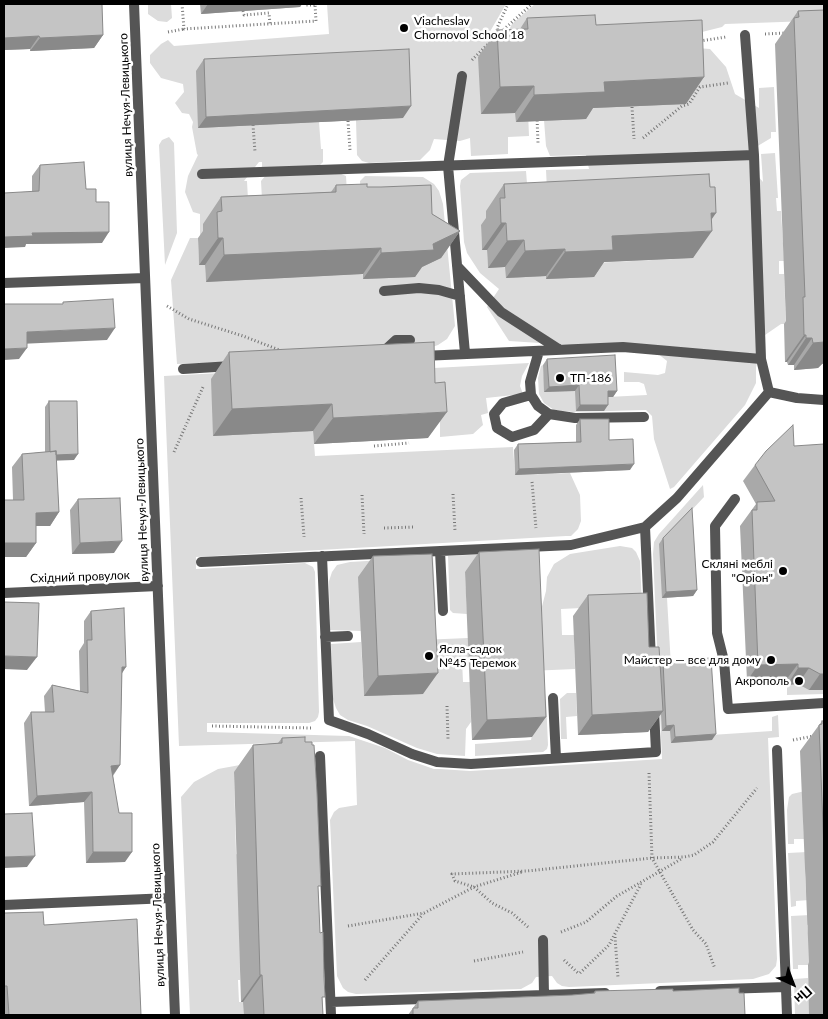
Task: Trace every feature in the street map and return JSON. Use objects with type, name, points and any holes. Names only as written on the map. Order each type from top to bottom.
[{"type":"street","name":"вулиця Нечуя-Левицького","points":[[134,4],[175,1015]]},
{"type":"street","points":[[745,35],[754,154],[761,359],[769,392]]},
{"type":"street","points":[[462,76],[448,166],[465,354]]},
{"type":"street","points":[[202,174],[754,154]]},
{"type":"street","points":[[458,266],[500,312],[560,350]]},
{"type":"street","points":[[4,283],[145,278]]},
{"type":"street","points":[[384,291],[419,288],[439,290],[460,296]]},
{"type":"street","points":[[396,358],[376,359],[396,340],[410,340]]},
{"type":"street","points":[[416,356],[623,347],[761,359]]},
{"type":"street","points":[[539,351],[530,382],[532,394],[538,406],[549,414],[575,418],[644,417]]},
{"type":"street","points":[[183,369],[242,365]]},
{"type":"street","points":[[769,392],[797,398],[824,400]]},
{"type":"street","points":[[201,562],[455,550],[533,550],[571,545],[644,527],[677,498],[769,392]]},
{"type":"street","points":[[532,394],[503,403],[494,414],[497,428],[512,437],[534,430],[549,414]]},
{"type":"street","points":[[735,499],[715,526],[717,633],[724,661],[728,709],[824,703]]},
{"type":"street","points":[[644,527],[652,666]]},
{"type":"street","points":[[440,551],[443,611]]},
{"type":"street","points":[[322,556],[329,720],[368,734],[412,754],[437,762],[471,764],[656,752],[653,695]]},
{"type":"street","name":"Східний провулок","points":[[4,593],[158,586]]},
{"type":"street","points":[[325,637],[348,636]]},
{"type":"street","points":[[553,698],[556,758]]},
{"type":"street","points":[[777,750],[787,1015]]},
{"type":"street","points":[[320,756],[331,1015]]},
{"type":"street","points":[[4,905],[170,898]]},
{"type":"street","points":[[543,940],[544,995]]},
{"type":"street","points":[[649,991],[786,987]]},
{"type":"street","points":[[331,1002],[613,992]]},
{"type":"path","points":[[182,4],[184,29]]},
{"type":"path","points":[[168,32],[184,29],[316,21],[315,4],[304,4]]},
{"type":"path","points":[[508,4],[497,28],[498,35],[532,4]]},
{"type":"path","points":[[243,12],[244,15],[269,13],[270,24]]},
{"type":"path","points":[[699,41],[745,35],[795,33]]},
{"type":"path","points":[[462,76],[476,55],[492,40]]},
{"type":"path","points":[[634,144],[682,106],[689,104],[700,87],[749,81]]},
{"type":"path","points":[[536,111],[539,163]]},
{"type":"path","points":[[348,120],[351,170]]},
{"type":"path","points":[[253,125],[256,173]]},
{"type":"path","points":[[164,305],[189,319],[285,352]]},
{"type":"path","points":[[172,458],[196,400],[206,381],[217,367]]},
{"type":"path","points":[[374,446],[409,443]]},
{"type":"path","points":[[532,482],[533,550]]},
{"type":"path","points":[[453,494],[455,550]]},
{"type":"path","points":[[362,495],[365,554]]},
{"type":"path","points":[[301,498],[305,557]]},
{"type":"path","points":[[384,528],[414,527]]},
{"type":"path","points":[[446,706],[448,739]]},
{"type":"path","points":[[212,726],[317,728],[329,720]]},
{"type":"path","points":[[777,750],[788,742],[815,735]]},
{"type":"path","points":[[649,752],[652,858],[693,930],[706,944],[714,962],[719,989]]},
{"type":"path","points":[[474,961],[517,954],[531,949],[543,940],[586,922],[617,896],[684,857],[704,849],[714,842],[768,774],[778,768]]},
{"type":"path","points":[[452,874],[527,871],[652,858],[684,857]]},
{"type":"path","points":[[328,930],[424,914],[474,887],[527,871]]},
{"type":"path","points":[[559,994],[609,945],[641,883]]},
{"type":"path","points":[[346,1001],[424,914]]},
{"type":"shaded area","points":[[148,4],[171,4],[172,18],[167,22],[158,21],[148,14]]},
{"type":"shaded area","points":[[327,4],[506,4],[488,35],[498,35],[509,30],[512,24],[535,4],[824,4],[824,23],[810,21],[725,24],[722,27],[694,34],[528,112],[529,136],[508,137],[508,154],[471,156],[470,138],[460,141],[434,139],[430,150],[420,160],[369,163],[362,161],[357,155],[356,120],[198,128],[319,122],[321,149],[323,149],[323,162],[319,166],[262,171],[262,162],[259,162],[244,181],[247,181],[249,218],[204,238],[200,238],[200,214],[193,212],[185,192],[188,176],[198,155],[192,127],[193,122],[189,114],[182,113],[175,103],[184,92],[183,84],[161,78],[150,63],[150,55],[168,40],[174,46],[329,34]]},
{"type":"shaded area","points":[[683,47],[710,49],[726,67],[735,94],[759,108],[759,88],[774,87],[776,132],[771,132],[771,138],[751,150],[751,168],[763,182],[761,154],[775,153],[777,211],[781,211],[784,261],[779,261],[779,274],[784,274],[786,324],[781,324],[765,335],[756,367],[756,383],[745,405],[674,487],[670,489],[654,439],[652,416],[646,410],[573,412],[554,410],[544,403],[539,394],[538,378],[541,366],[543,365],[545,392],[576,391],[588,398],[647,395],[644,384],[624,382],[624,372],[658,375],[665,373],[667,361],[647,345],[586,346],[509,341],[487,307],[499,289],[480,273],[467,253],[464,242],[460,186],[461,180],[470,173],[526,171],[529,208],[486,225],[481,225],[482,250],[487,250],[488,268],[546,265],[546,279],[593,263],[693,258],[547,190],[546,170],[589,169],[586,155],[550,156],[546,146],[544,120],[586,118],[585,109]]},
{"type":"shaded area","points":[[169,137],[174,143],[177,233],[165,265],[159,145],[162,140]]},
{"type":"shaded area","points":[[334,171],[346,176],[348,210],[263,217],[261,181],[267,174]]},
{"type":"shaded area","points":[[365,176],[423,177],[434,184],[439,191],[443,204],[455,326],[447,339],[438,345],[410,355],[177,364],[171,280],[190,238],[198,238],[199,265],[205,265],[206,282],[363,274],[360,181]]},
{"type":"shaded area","points":[[529,363],[522,376],[520,386],[523,394],[486,398],[488,413],[481,415],[483,425],[473,434],[440,437],[440,422],[427,423],[415,369]]},
{"type":"shaded area","points":[[240,372],[313,431],[315,456],[513,447],[515,475],[570,473],[580,495],[581,521],[578,529],[571,536],[196,557],[196,569],[305,563],[313,567],[315,572],[318,717],[315,721],[309,723],[207,723],[207,732],[349,736],[385,748],[408,760],[434,769],[470,771],[662,759],[654,542],[703,485],[704,497],[688,514],[662,598],[667,598],[671,666],[671,743],[711,740],[711,735],[772,731],[772,717],[778,715],[779,737],[768,738],[777,959],[776,966],[769,974],[753,979],[569,987],[557,983],[552,976],[536,977],[532,983],[521,989],[356,994],[348,992],[343,988],[337,976],[330,820],[334,812],[339,808],[357,805],[355,741],[179,746],[164,376]]},
{"type":"shaded area","points":[[620,546],[632,548],[640,561],[642,605],[561,609],[562,635],[574,635],[575,669],[529,671],[546,591],[547,577],[554,564],[570,554]]},
{"type":"shaded area","points":[[512,553],[465,572],[467,614],[453,613],[450,610],[448,556]]},
{"type":"shaded area","points":[[433,557],[436,610],[433,613],[359,577],[361,631],[330,630],[329,581],[337,565],[350,562]]},
{"type":"shaded area","points":[[468,638],[469,660],[462,660],[463,682],[470,682],[471,722],[466,729],[465,756],[437,754],[417,748],[367,726],[348,720],[340,715],[336,708],[333,699],[331,644],[361,642],[364,696],[421,640]]},
{"type":"shaded area","points":[[804,684],[824,689],[824,694],[787,695],[787,685]]},
{"type":"shaded area","points":[[567,693],[576,693],[577,716],[566,717],[567,739],[561,739],[560,699]]},
{"type":"shaded area","points":[[540,695],[546,700],[547,749],[543,752],[475,756],[475,744],[531,740]]},
{"type":"shaded area","points":[[240,765],[234,774],[236,854],[239,855],[240,980],[238,980],[239,1002],[244,1002],[244,1015],[190,1015],[181,797],[194,782],[218,769]]},
{"type":"shaded area","points":[[805,791],[804,839],[794,839],[794,844],[788,844],[787,810],[789,797],[792,794]]},
{"type":"shaded area","points":[[807,852],[805,876],[806,892],[809,900],[796,901],[796,906],[791,907],[788,853]]},
{"type":"shaded area","points":[[810,915],[810,924],[807,925],[812,965],[798,965],[798,969],[793,969],[791,916]]},
{"type":"shaded area","points":[[808,978],[811,1015],[795,1015],[794,979]]},
{"type":"building","points":[[4,4],[102,4],[103,35],[4,38]]},
{"type":"building","points":[[824,10],[824,342],[813,343],[812,338],[806,338],[806,335],[804,335],[803,297],[805,297],[794,18],[799,17],[798,11]]},
{"type":"building","points":[[595,15],[596,25],[702,20],[704,77],[604,82],[605,92],[534,95],[534,86],[500,87],[497,30],[528,29],[527,18]]},
{"type":"building","points":[[409,49],[411,106],[206,117],[204,59]]},
{"type":"building","points":[[84,162],[86,189],[96,189],[96,202],[109,202],[109,232],[32,233],[33,236],[4,237],[4,193],[39,191],[40,165]]},
{"type":"building","points":[[709,174],[710,187],[715,187],[716,213],[711,213],[712,231],[612,236],[613,250],[565,252],[565,249],[525,251],[524,240],[507,241],[506,223],[501,223],[500,198],[505,198],[504,184]]},
{"type":"building","points":[[367,184],[367,187],[431,185],[432,214],[460,231],[433,244],[434,250],[381,253],[381,248],[224,255],[223,238],[218,238],[217,212],[222,211],[221,197],[336,192],[336,185]]},
{"type":"building","points":[[113,299],[115,328],[27,332],[27,348],[4,349],[4,304],[63,304],[63,302]]},
{"type":"building","points":[[434,342],[435,383],[445,382],[447,412],[333,418],[332,404],[232,409],[229,352]]},
{"type":"building","points":[[615,355],[617,391],[608,391],[608,405],[580,405],[579,385],[549,387],[547,359]]},
{"type":"building","points":[[49,401],[77,401],[78,454],[56,455],[56,451],[50,452]]},
{"type":"building","points":[[580,419],[609,419],[609,440],[633,439],[634,464],[519,469],[518,444],[581,442]]},
{"type":"building","name":"Скляні меблі \"Оріон\"","points":[[793,425],[794,446],[824,444],[824,674],[809,668],[798,668],[798,664],[758,665],[752,510],[757,510],[757,502],[775,501],[755,465],[766,451]]},
{"type":"building","points":[[56,451],[59,512],[36,513],[36,543],[4,543],[4,500],[24,500],[22,454]]},
{"type":"building","points":[[120,498],[122,541],[80,543],[78,499]]},
{"type":"building","points":[[692,508],[697,590],[666,592],[663,538]]},
{"type":"building","points":[[539,549],[546,717],[487,720],[479,552]]},
{"type":"building","points":[[432,554],[438,673],[378,676],[373,556]]},
{"type":"building","points":[[647,593],[649,647],[659,647],[663,711],[592,715],[588,595]]},
{"type":"building","points":[[4,602],[39,603],[37,657],[4,656]]},
{"type":"building","points":[[124,608],[126,667],[122,667],[120,765],[111,766],[119,813],[132,813],[132,852],[93,852],[92,792],[37,796],[31,712],[54,712],[52,685],[88,693],[87,640],[92,640],[91,611]]},
{"type":"building","points":[[711,658],[716,734],[675,737],[674,725],[666,726],[663,661]]},
{"type":"building","points":[[822,721],[824,721],[824,851],[819,725],[822,724]]},
{"type":"building","points":[[305,737],[305,742],[312,742],[312,745],[314,745],[321,886],[318,886],[320,933],[323,932],[325,997],[322,997],[323,1015],[264,1015],[262,975],[260,975],[253,745],[282,743],[282,738]]},
{"type":"building","points":[[32,813],[35,856],[4,857],[4,814]]},
{"type":"building","points":[[43,912],[44,925],[137,919],[141,1015],[9,1015],[7,986],[4,986],[4,913]]},
{"type":"building","points":[[739,988],[739,993],[744,993],[745,1015],[413,1015],[413,1008],[418,1008],[418,1001],[572,995],[595,993],[595,991],[673,989],[673,991]]},
{"type":"place","name":"Viacheslav Chornovol School 18","points":[[404,28]]},
{"type":"place","name":"ТП-186","points":[[560,378]]},
{"type":"place","name":"Скляні меблі \"Оріон\"","points":[[783,571]]},
{"type":"place","name":"Ясла-садок №45 Теремок","points":[[429,656]]},
{"type":"place","name":"Майстер — все для дому","points":[[771,660]]},
{"type":"place","name":"Акрополь","points":[[799,681]]}]
